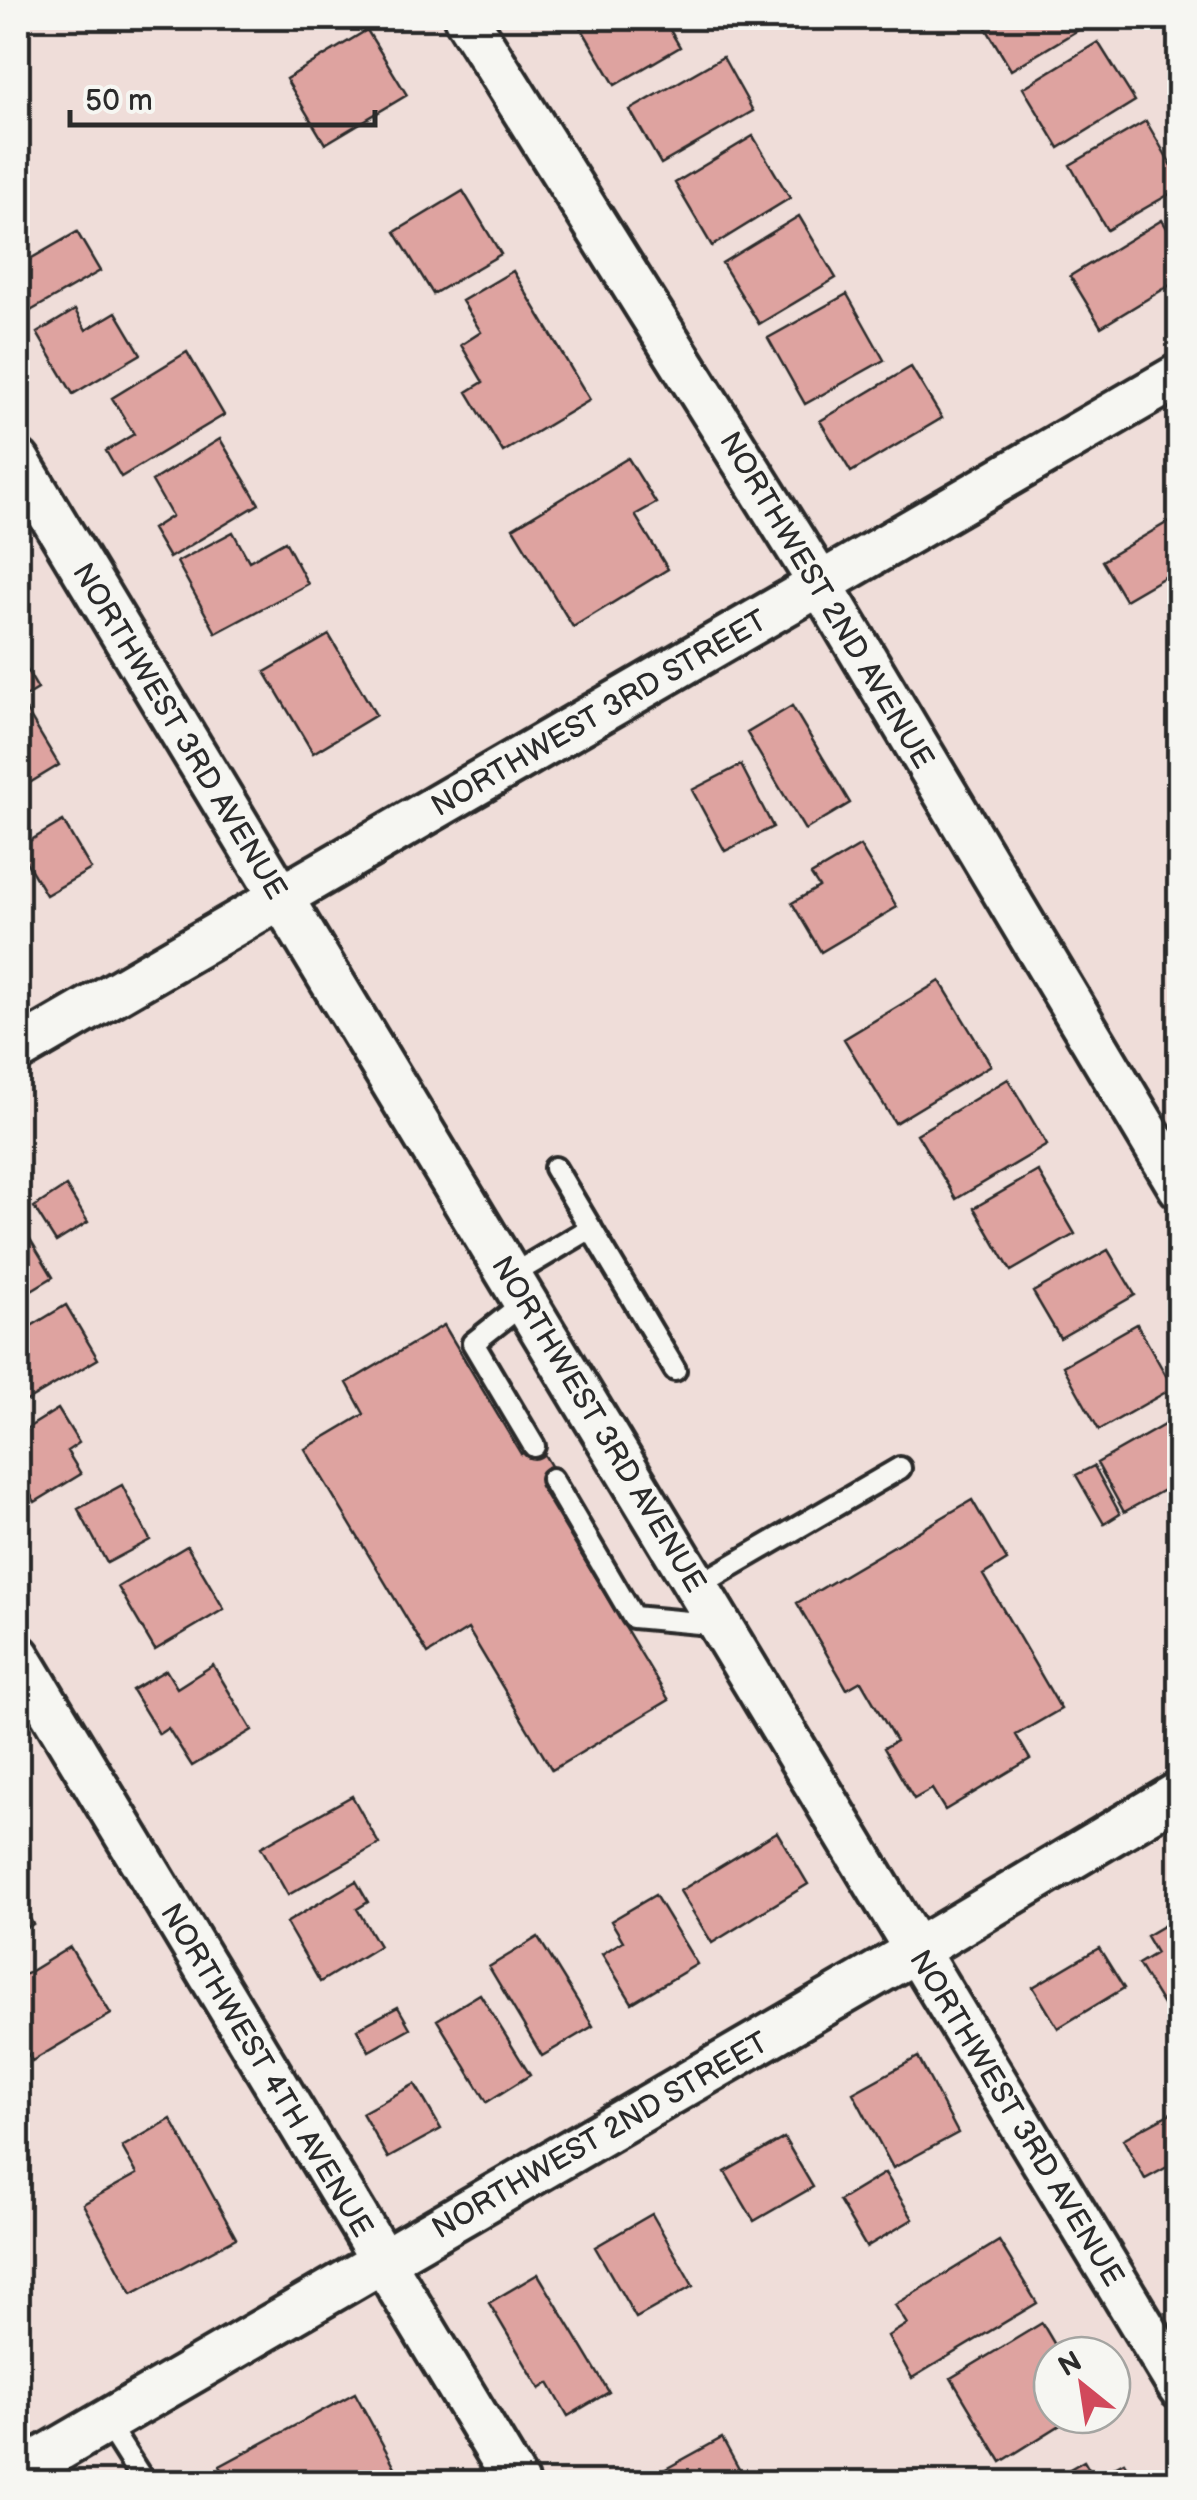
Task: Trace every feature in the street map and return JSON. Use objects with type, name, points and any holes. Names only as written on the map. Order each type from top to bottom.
[{"type":"street","name":"NORTHWEST 2ND AVENUE","points":[[466,18],[821,585],[1180,1187]]},
{"type":"street","name":"NORTHWEST 3RD STREET","points":[[18,1050],[1180,375]]},
{"type":"street","name":"NORTHWEST 3RD AVENUE","points":[[18,461],[1180,2388]]},
{"type":"street","name":"NORTHWEST 4TH AVENUE","points":[[18,1656],[516,2482]]},
{"type":"street","name":"NORTHWEST 2ND STREET","points":[[18,2473],[1180,1793]]},
{"type":"lane","points":[[555,1168],[675,1370]]},
{"type":"lane","points":[[534,1446],[473,1343],[518,1289],[591,1228]]},
{"type":"lane","points":[[697,1586],[900,1468]]},
{"type":"lane","points":[[552,1479],[633,1617],[721,1625]]},
{"type":"lane","points":[[106,2422],[144,2482]]},
{"type":"building","points":[[595,18],[663,18],[680,47],[615,85],[580,26]]},
{"type":"building","points":[[980,18],[1084,18],[1088,24],[1011,70]]},
{"type":"building","points":[[367,30],[407,95],[325,144],[286,79]]},
{"type":"building","points":[[1098,42],[1135,101],[1059,148],[1023,88]]},
{"type":"building","points":[[723,57],[753,111],[661,164],[630,110]]},
{"type":"building","points":[[1146,121],[1180,180],[1180,188],[1107,230],[1070,165]]},
{"type":"building","points":[[753,136],[790,198],[712,246],[675,183]]},
{"type":"building","points":[[463,191],[501,254],[433,294],[395,232]]},
{"type":"building","points":[[799,216],[836,278],[759,324],[722,263]]},
{"type":"building","points":[[1162,220],[1180,249],[1180,279],[1101,327],[1070,276]]},
{"type":"building","points":[[77,232],[100,271],[20,317],[18,266]]},
{"type":"building","points":[[513,271],[590,400],[503,452],[467,392],[483,382],[461,345],[481,332],[462,301]]},
{"type":"building","points":[[847,294],[884,360],[805,404],[768,338]]},
{"type":"building","points":[[75,310],[86,330],[116,312],[141,354],[73,394],[37,333]]},
{"type":"building","points":[[187,352],[224,415],[121,477],[106,451],[134,434],[112,398]]},
{"type":"building","points":[[911,367],[942,418],[851,472],[820,421]]},
{"type":"building","points":[[220,439],[259,504],[169,558],[152,529],[172,516],[152,481]]},
{"type":"building","points":[[628,458],[656,503],[635,515],[668,569],[573,627],[513,528]]},
{"type":"building","points":[[1180,515],[1180,568],[1125,600],[1102,561]]},
{"type":"building","points":[[233,532],[249,561],[285,541],[308,584],[216,633],[177,562]]},
{"type":"building","points":[[329,635],[376,715],[313,753],[265,672]]},
{"type":"building","points":[[18,655],[38,689],[20,700],[59,765],[18,790]]},
{"type":"building","points":[[792,706],[850,803],[805,830],[747,733]]},
{"type":"building","points":[[741,765],[773,827],[725,851],[692,790]]},
{"type":"building","points":[[63,821],[91,869],[46,895],[18,848]]},
{"type":"building","points":[[860,846],[897,907],[821,952],[792,903],[819,887],[811,875]]},
{"type":"building","points":[[940,981],[991,1065],[895,1123],[844,1039]]},
{"type":"building","points":[[1008,1079],[1047,1145],[956,1199],[917,1134]]},
{"type":"building","points":[[1038,1171],[1075,1234],[1011,1271],[974,1208]]},
{"type":"building","points":[[66,1186],[88,1222],[56,1242],[34,1207]]},
{"type":"building","points":[[18,1219],[53,1277],[18,1298]]},
{"type":"building","points":[[1108,1250],[1135,1295],[1060,1338],[1033,1292]]},
{"type":"building","points":[[66,1305],[98,1359],[18,1406],[18,1334]]},
{"type":"building","points":[[1137,1324],[1173,1388],[1099,1430],[1063,1366]]},
{"type":"building","points":[[444,1325],[521,1454],[538,1444],[557,1476],[540,1486],[669,1700],[552,1770],[468,1629],[428,1654],[305,1449],[364,1414],[347,1383]]},
{"type":"building","points":[[58,1409],[79,1443],[67,1451],[81,1474],[35,1502],[18,1474],[18,1434]]},
{"type":"building","points":[[1180,1416],[1180,1481],[1124,1512],[1097,1463]]},
{"type":"building","points":[[1094,1466],[1120,1514],[1104,1524],[1076,1475]]},
{"type":"building","points":[[122,1485],[150,1540],[107,1563],[78,1509]]},
{"type":"building","points":[[972,1500],[1007,1560],[983,1575],[1061,1709],[1016,1735],[1030,1759],[945,1810],[932,1789],[914,1799],[884,1748],[896,1741],[861,1681],[847,1689],[797,1603]]},
{"type":"building","points":[[187,1546],[224,1609],[155,1650],[118,1587]]},
{"type":"building","points":[[213,1665],[252,1730],[192,1766],[168,1728],[159,1734],[132,1690],[166,1670],[177,1688]]},
{"type":"building","points":[[352,1796],[379,1844],[288,1895],[261,1847]]},
{"type":"building","points":[[777,1832],[808,1884],[712,1943],[680,1891]]},
{"type":"building","points":[[356,1881],[368,1902],[357,1909],[379,1946],[320,1982],[286,1923]]},
{"type":"building","points":[[655,1895],[697,1964],[632,2003],[602,1954],[623,1941],[611,1921]]},
{"type":"building","points":[[18,1897],[33,1924],[18,1933]]},
{"type":"building","points":[[1180,1916],[1177,2028],[1138,1964],[1156,1953],[1146,1936]]},
{"type":"building","points":[[538,1937],[593,2026],[542,2056],[489,1967]]},
{"type":"building","points":[[70,1947],[111,2014],[32,2061],[18,2038],[18,2004],[24,2000],[18,1979]]},
{"type":"building","points":[[1099,1948],[1124,1988],[1058,2028],[1033,1987]]},
{"type":"building","points":[[480,1994],[530,2075],[487,2102],[437,2020]]},
{"type":"building","points":[[398,2007],[410,2028],[369,2051],[357,2029]]},
{"type":"building","points":[[918,2057],[958,2133],[893,2168],[853,2093]]},
{"type":"building","points":[[415,2084],[441,2129],[388,2158],[362,2113]]},
{"type":"building","points":[[1180,2108],[1180,2160],[1145,2179],[1123,2139]]},
{"type":"building","points":[[171,2119],[236,2238],[132,2294],[83,2204],[137,2174],[122,2147]]},
{"type":"building","points":[[784,2138],[813,2187],[754,2221],[725,2172]]},
{"type":"building","points":[[885,2173],[913,2219],[866,2247],[839,2201]]},
{"type":"building","points":[[652,2214],[693,2286],[636,2318],[595,2247]]},
{"type":"building","points":[[999,2241],[1037,2303],[912,2378],[888,2336],[907,2324],[895,2305]]},
{"type":"building","points":[[538,2274],[609,2392],[568,2416],[549,2383],[540,2389],[489,2303]]},
{"type":"building","points":[[1042,2323],[1049,2335],[1032,2335],[1032,2435],[1044,2435],[1001,2462],[951,2378]]},
{"type":"building","points":[[355,2393],[403,2482],[344,2482],[338,2472],[319,2482],[229,2482],[220,2466]]},
{"type":"building","points":[[722,2438],[746,2482],[642,2482]]},
{"type":"building","points":[[1084,2461],[1094,2478],[1124,2462],[1135,2482],[1047,2482]]}]
